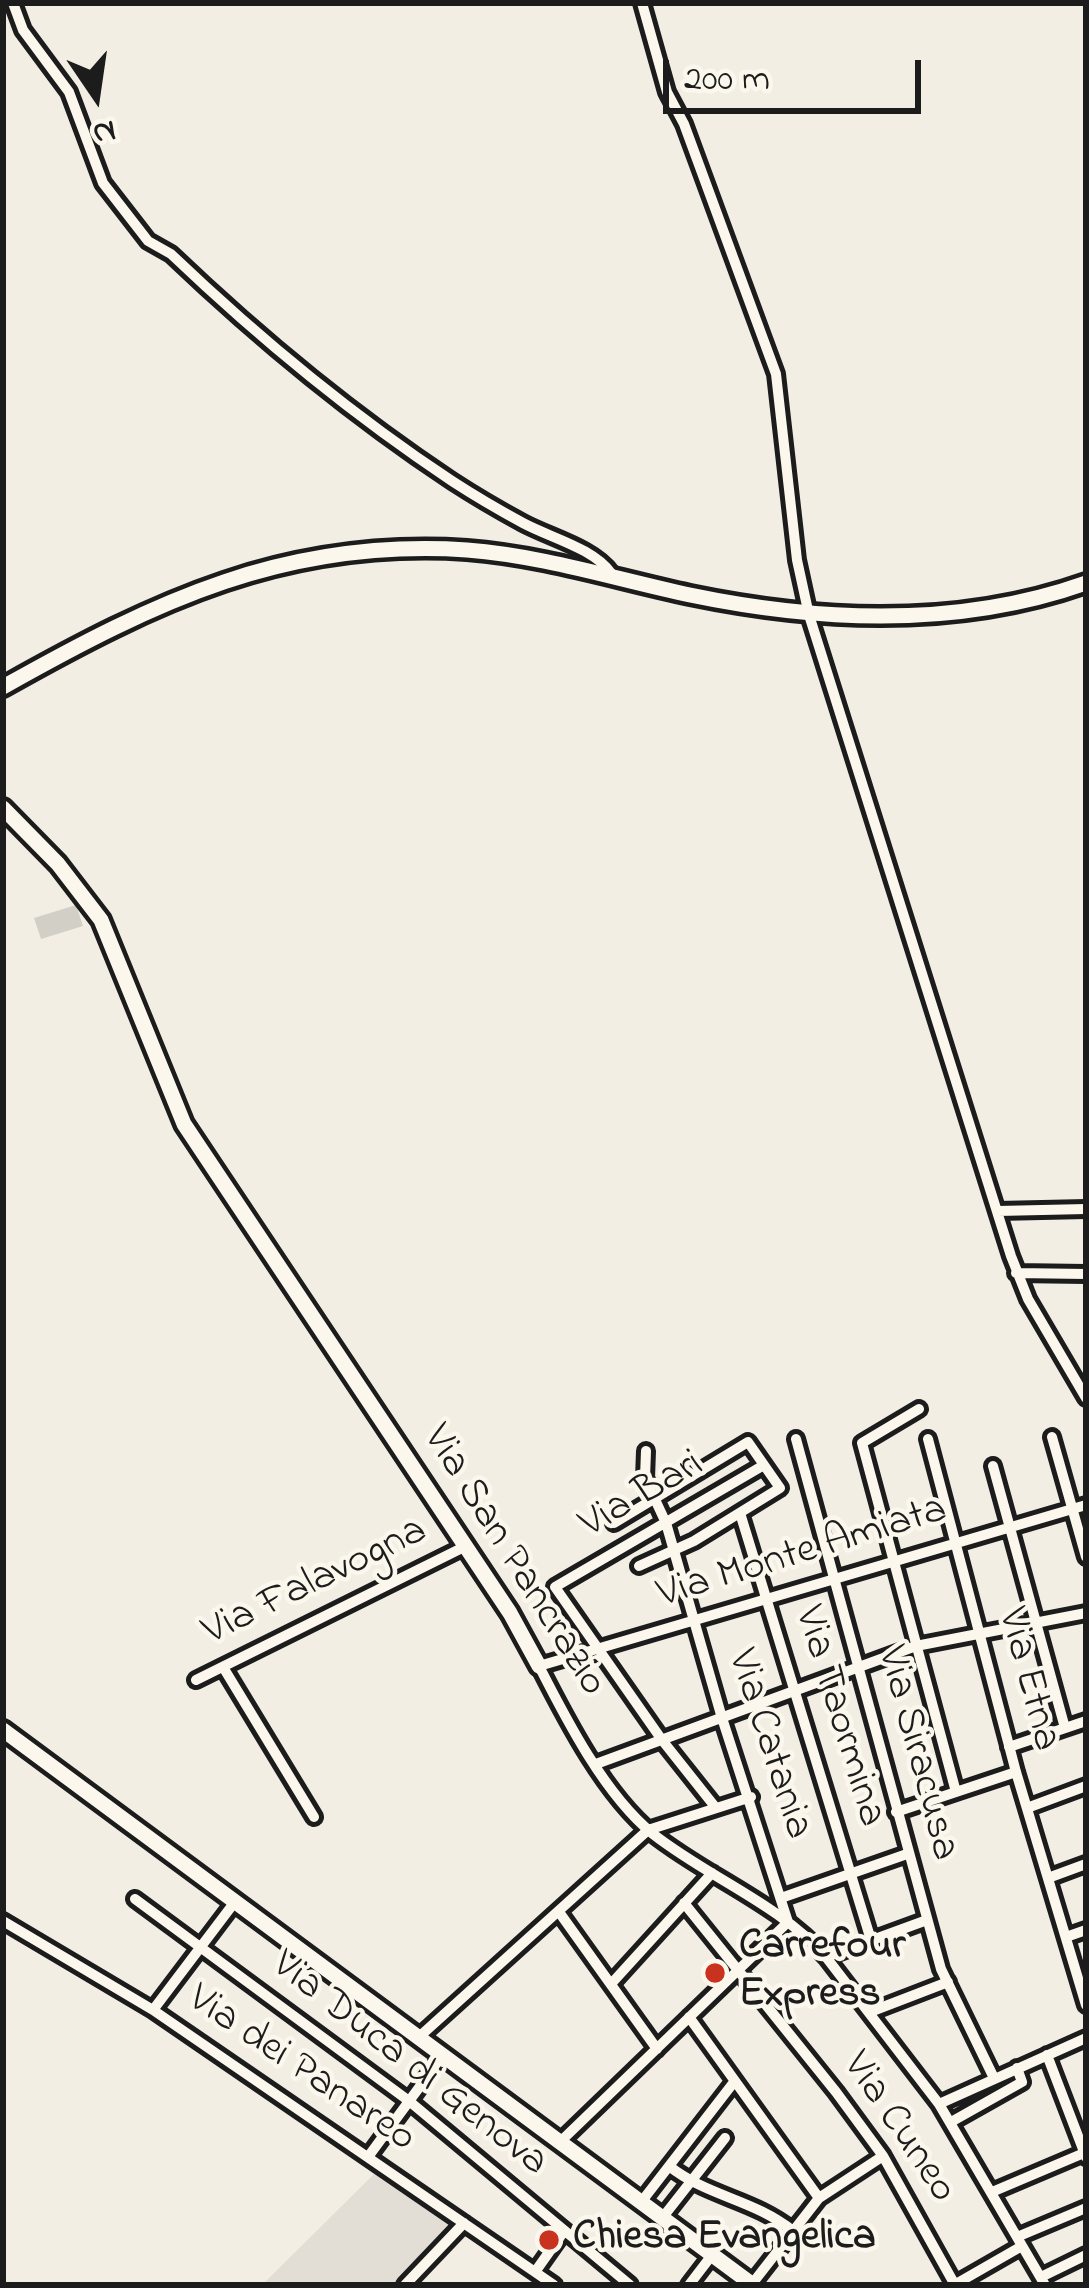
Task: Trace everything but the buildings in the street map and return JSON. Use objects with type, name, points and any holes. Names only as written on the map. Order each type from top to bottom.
[{"type":"main road","points":[[3,687],[145,611],[204,586],[338,554],[463,550],[510,554],[809,616],[950,611],[1086,583]]},
{"type":"main road","name":"Via San Pancrazio","points":[[3,808],[58,864],[101,920],[184,1124],[466,1546],[539,1666]]},
{"type":"main road","points":[[3,1730],[752,2284]]},
{"type":"street","points":[[13,3],[23,30],[69,92],[103,183],[148,241],[170,254],[343,404],[450,480],[522,523],[596,558],[611,573]]},
{"type":"street","points":[[641,3],[667,92],[684,124],[776,374],[796,560],[809,616],[1016,1273],[1086,1398]]},
{"type":"street","points":[[998,1210],[1086,1209]]},
{"type":"street","points":[[1016,1273],[1086,1274]]},
{"type":"street","points":[[919,1409],[862,1443],[956,1792]]},
{"type":"street","points":[[1052,1437],[1086,1557]]},
{"type":"street","name":"Via Siracusa","points":[[796,1439],[927,1920],[947,1982],[994,2078]]},
{"type":"street","name":"Via Etna","points":[[928,1439],[1016,1772],[1086,2005]]},
{"type":"street","name":"Via Bari","points":[[614,1523],[748,1442],[780,1488],[694,1541],[639,1565]]},
{"type":"street","name":"Via Catania","points":[[646,1451],[646,1478],[674,1548],[722,1718],[788,1922]]},
{"type":"street","name":"Via Bari","points":[[599,1650],[555,1587],[764,1465]]},
{"type":"street","points":[[993,1466],[1065,1728]]},
{"type":"street","name":"Via Monte Amiata","points":[[539,1666],[1086,1505]]},
{"type":"street","name":"Via Taormina","points":[[740,1513],[871,1940]]},
{"type":"street","name":"Via Falavogna","points":[[196,1681],[466,1546]]},
{"type":"street","points":[[596,1764],[916,1646],[1086,1613]]},
{"type":"street","points":[[599,1650],[716,1808]]},
{"type":"street","name":"Via San Pancrazio","points":[[539,1666],[596,1764],[648,1829],[788,1922],[826,1957],[939,2104],[1043,2281]]},
{"type":"street","points":[[223,1667],[314,1817]]},
{"type":"street","points":[[1010,1747],[1086,1721]]},
{"type":"street","points":[[896,1812],[1016,1772]]},
{"type":"street","points":[[1027,1808],[1086,1786]]},
{"type":"street","points":[[419,2037],[648,1829],[751,1798]]},
{"type":"street","points":[[781,1898],[907,1854]]},
{"type":"street","points":[[1048,1878],[1086,1864]]},
{"type":"street","points":[[611,1984],[712,1873]]},
{"type":"street","points":[[135,1899],[200,1948]]},
{"type":"street","points":[[153,2010],[234,1903]]},
{"type":"street","name":"Via Cuneo","points":[[684,1903],[883,2156],[955,2285]]},
{"type":"street","points":[[559,1912],[657,2048]]},
{"type":"street","points":[[826,1957],[927,1920]]},
{"type":"street","name":"Via dei Panareo","points":[[3,1921],[153,2010],[543,2280]]},
{"type":"street","points":[[561,2140],[788,1922]]},
{"type":"street","points":[[1066,1937],[1086,1930]]},
{"type":"street","name":"Via Duca di Genova","points":[[200,1948],[409,2101],[630,2285]]},
{"type":"street","points":[[870,2012],[947,1982]]},
{"type":"street","points":[[689,2017],[819,2198]]},
{"type":"street","points":[[939,2104],[1086,2038]]},
{"type":"street","points":[[368,2157],[442,2055]]},
{"type":"street","points":[[992,2192],[1085,2155],[1047,2055]]},
{"type":"street","points":[[951,2122],[1022,2082],[1017,2068]]},
{"type":"street","points":[[642,2201],[734,2082]]},
{"type":"street","points":[[663,2217],[725,2138]]},
{"type":"street","points":[[752,2284],[819,2198],[883,2156]]},
{"type":"street","points":[[669,2166],[690,2183],[770,2212],[793,2231]]},
{"type":"street","points":[[955,2285],[1020,2241],[1086,2208]]},
{"type":"street","points":[[405,2285],[464,2223]]},
{"type":"street","points":[[543,2280],[564,2231]]},
{"type":"street","points":[[689,2285],[712,2255]]},
{"type":"street","points":[[1043,2281],[1086,2255]]},
{"type":"shaded area","points":[[76,905],[83,926],[41,939],[34,918]]},
{"type":"shaded area","points":[[374,2174],[450,2225],[395,2285],[262,2285]]},
{"type":"place","name":"Carrefour Express","points":[[715,1973]]},
{"type":"place","name":"Chiesa Evangelica","points":[[549,2240]]}]
